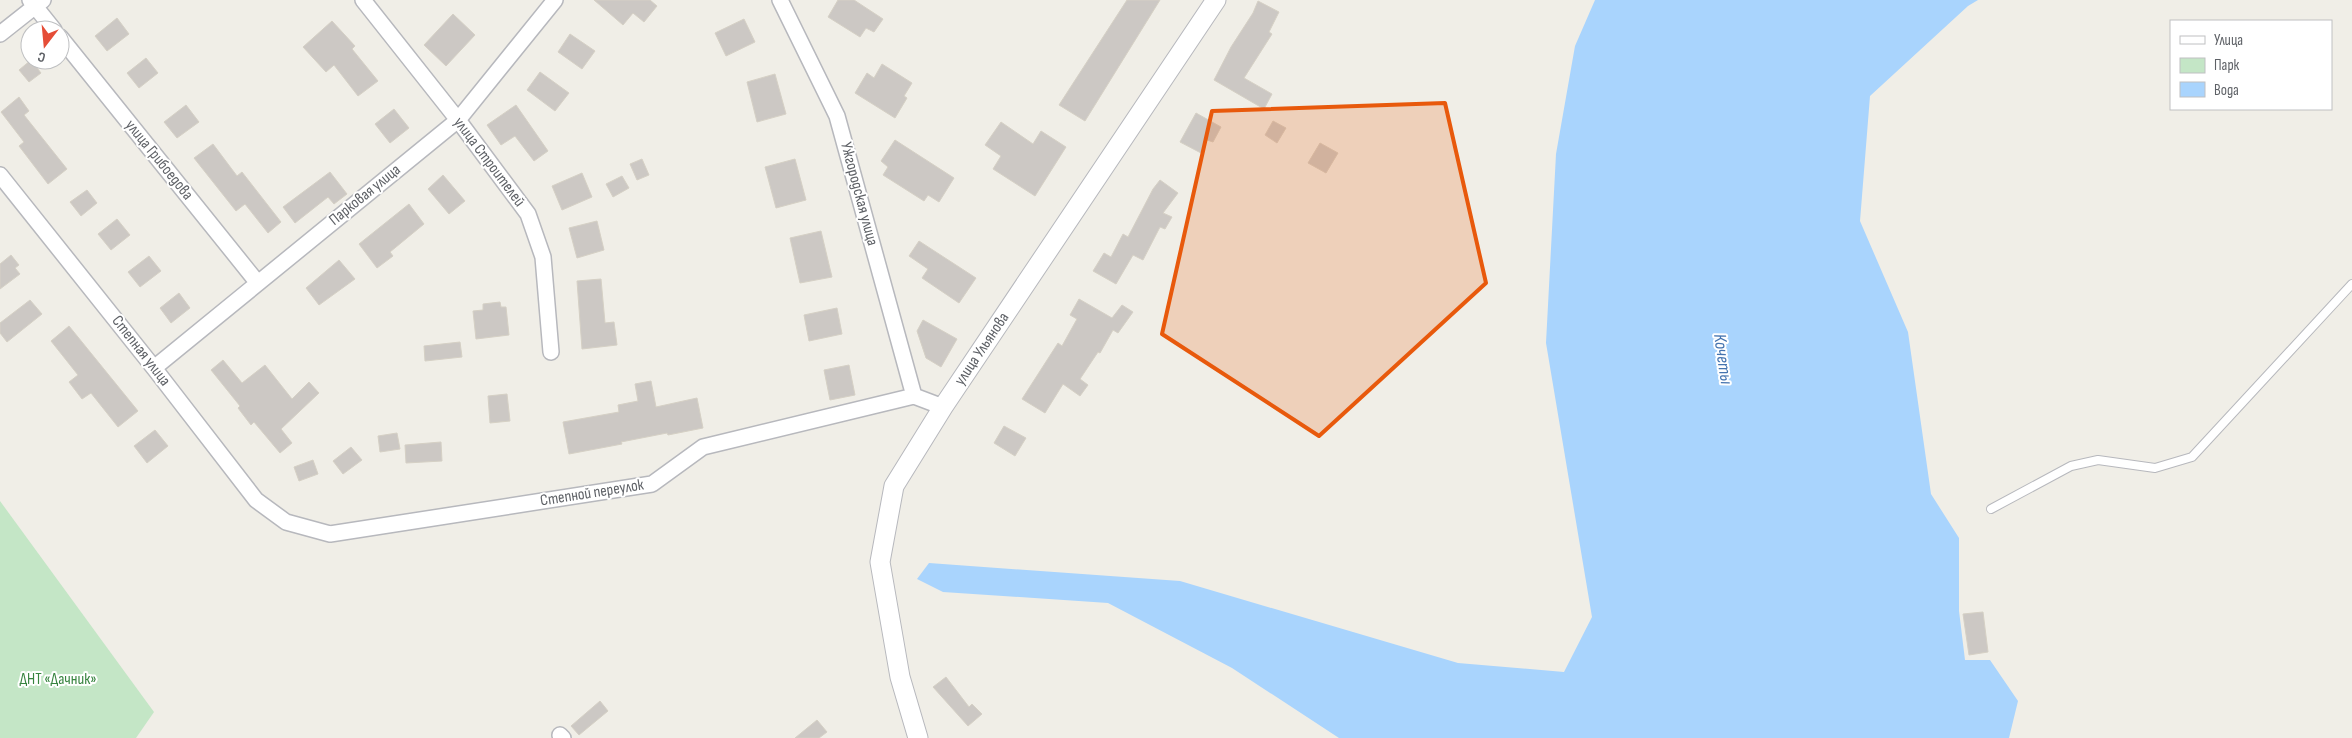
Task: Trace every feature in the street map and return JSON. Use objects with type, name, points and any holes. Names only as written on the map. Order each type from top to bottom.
[{"type":"street","name":"улица Строителей","points":[[363,0],[458,120],[528,214],[544,257],[550,352]]},
{"type":"street","name":"Парковая улица","points":[[154,368],[257,282],[458,120],[555,0]]},
{"type":"street","name":"Ужгородская улица","points":[[780,0],[837,116],[914,396]]},
{"type":"street","name":"улица Ульянова","points":[[918,738],[900,677],[880,562],[894,486],[943,407],[1216,0]]},
{"type":"street","points":[[0,34],[36,2],[48,20]]},
{"type":"street","name":"улица Грибоедова","points":[[70,49],[257,282]]},
{"type":"street","name":"Степная улица","points":[[0,175],[154,368],[256,500],[286,522]]},
{"type":"street","points":[[914,396],[943,407]]},
{"type":"street","name":"Степной переулок","points":[[286,522],[330,534],[652,484],[703,447],[914,396]]},
{"type":"lane","points":[[1991,509],[2071,466],[2098,460],[2155,468],[2192,457],[2352,284]]},
{"type":"highlighted area","points":[[1445,103],[1486,283],[1319,436],[1162,334],[1212,111]]},
{"type":"green space","name":"ДНТ «Дачник»","points":[[0,501],[154,712],[136,738],[0,738]]},
{"type":"water","name":"Кочеты","points":[[1595,0],[1978,0],[1968,6],[1870,96],[1860,221],[1908,332],[1931,494],[1959,538],[1959,611],[1965,660],[1990,660],[2018,701],[2009,738],[1339,738],[1232,668],[1108,603],[943,592],[917,579],[929,563],[1180,581],[1458,663],[1564,672],[1592,617],[1546,343],[1556,154],[1575,46]]},
{"type":"building","points":[[594,0],[650,0],[657,6],[644,22],[633,13],[623,25]]},
{"type":"building","points":[[838,0],[854,0],[883,19],[874,32],[866,28],[860,37],[828,17]]},
{"type":"building","points":[[1127,0],[1160,0],[1085,121],[1059,105]]},
{"type":"building","points":[[1258,1],[1279,12],[1269,32],[1272,34],[1244,78],[1272,94],[1264,109],[1214,80]]},
{"type":"building","points":[[453,14],[475,35],[446,66],[424,45]]},
{"type":"building","points":[[117,18],[129,34],[107,51],[95,36]]},
{"type":"building","points":[[744,19],[755,42],[726,56],[715,33]]},
{"type":"building","points":[[332,21],[355,46],[352,49],[378,81],[358,96],[334,65],[326,72],[303,47]]},
{"type":"building","points":[[570,34],[595,51],[582,69],[558,52]]},
{"type":"building","points":[[146,58],[158,73],[139,88],[127,73]]},
{"type":"building","points":[[882,64],[912,83],[904,96],[907,98],[895,118],[855,93],[867,73],[874,78]]},
{"type":"building","points":[[19,70],[39,70],[41,73],[29,82]]},
{"type":"building","points":[[540,72],[569,93],[555,111],[527,90]]},
{"type":"building","points":[[775,74],[786,114],[757,122],[747,82]]},
{"type":"building","points":[[19,97],[29,111],[24,115],[67,169],[48,184],[19,146],[24,142],[1,112]]},
{"type":"building","points":[[186,105],[199,122],[177,138],[164,122]]},
{"type":"building","points":[[516,105],[548,151],[534,161],[515,136],[501,145],[487,125]]},
{"type":"building","points":[[394,109],[409,128],[390,143],[375,124]]},
{"type":"building","points":[[1196,113],[1221,127],[1213,142],[1207,140],[1201,153],[1180,142]]},
{"type":"building","points":[[1273,121],[1286,128],[1277,143],[1265,135]]},
{"type":"building","points":[[1001,122],[1033,144],[1041,131],[1066,147],[1035,196],[993,169],[1001,156],[985,145]]},
{"type":"building","points":[[895,140],[954,178],[939,202],[928,195],[924,201],[883,175],[888,167],[881,161]]},
{"type":"building","points":[[1320,143],[1338,153],[1326,173],[1308,163]]},
{"type":"building","points":[[213,144],[237,176],[242,172],[281,222],[268,233],[245,204],[236,211],[194,158]]},
{"type":"building","points":[[642,159],[649,175],[637,180],[630,164]]},
{"type":"building","points":[[795,159],[806,200],[776,208],[765,167]]},
{"type":"building","points":[[330,172],[347,194],[334,204],[328,197],[295,223],[283,207]]},
{"type":"building","points":[[582,173],[592,197],[562,210],[552,186]]},
{"type":"building","points":[[443,175],[465,201],[449,214],[428,189]]},
{"type":"building","points":[[622,176],[629,188],[613,197],[606,184]]},
{"type":"building","points":[[1160,180],[1178,193],[1163,213],[1172,217],[1165,229],[1160,227],[1143,260],[1133,255],[1116,284],[1093,271],[1104,253],[1111,257],[1123,234],[1128,237],[1153,189]]},
{"type":"building","points":[[87,190],[97,203],[81,216],[70,202]]},
{"type":"building","points":[[409,204],[424,224],[390,252],[393,256],[377,268],[359,244]]},
{"type":"building","points":[[117,219],[130,235],[111,250],[98,234]]},
{"type":"building","points":[[597,221],[604,250],[577,258],[569,228]]},
{"type":"building","points":[[821,231],[832,277],[800,283],[790,238]]},
{"type":"building","points":[[919,241],[976,278],[959,303],[922,278],[928,269],[909,256]]},
{"type":"building","points":[[11,255],[19,265],[15,268],[20,274],[0,289],[0,264]]},
{"type":"building","points":[[149,256],[161,271],[140,287],[128,272]]},
{"type":"building","points":[[339,260],[355,279],[319,305],[306,288]]},
{"type":"building","points":[[601,279],[605,323],[614,322],[617,345],[582,349],[577,281]]},
{"type":"building","points":[[179,293],[190,308],[171,323],[160,308]]},
{"type":"building","points":[[1079,299],[1112,318],[1122,305],[1133,312],[1118,333],[1113,330],[1100,353],[1098,352],[1080,379],[1088,385],[1080,396],[1063,384],[1045,413],[1022,399],[1058,343],[1062,346],[1077,319],[1070,315]]},
{"type":"building","points":[[30,300],[42,314],[7,342],[0,333],[0,323]]},
{"type":"building","points":[[500,302],[501,307],[506,307],[509,335],[476,339],[473,311],[483,310],[483,304]]},
{"type":"building","points":[[837,308],[842,334],[809,341],[804,315]]},
{"type":"building","points":[[923,320],[957,339],[941,367],[926,358],[917,331]]},
{"type":"building","points":[[69,326],[138,411],[118,427],[91,393],[82,399],[69,382],[78,375],[51,341]]},
{"type":"building","points":[[460,342],[462,357],[425,361],[424,346]]},
{"type":"building","points":[[223,360],[242,383],[265,365],[292,399],[309,382],[319,393],[281,429],[292,443],[280,453],[254,422],[251,425],[238,408],[240,406],[211,370]]},
{"type":"building","points":[[849,365],[855,395],[830,400],[824,370]]},
{"type":"building","points":[[651,381],[656,407],[697,398],[703,428],[668,435],[667,433],[569,454],[563,422],[619,412],[618,405],[638,401],[635,384]]},
{"type":"building","points":[[507,394],[510,421],[490,423],[488,396]]},
{"type":"building","points":[[1004,426],[1026,438],[1015,456],[994,443]]},
{"type":"building","points":[[155,430],[168,446],[147,463],[134,446]]},
{"type":"building","points":[[397,433],[400,449],[380,452],[378,436]]},
{"type":"building","points":[[441,442],[442,461],[406,463],[405,445]]},
{"type":"building","points":[[351,447],[362,460],[343,474],[333,461]]},
{"type":"building","points":[[313,460],[318,474],[299,481],[294,467]]},
{"type":"building","points":[[1983,612],[1988,652],[1969,655],[1963,614]]},
{"type":"building","points":[[946,677],[969,707],[972,704],[982,714],[968,726],[933,687]]},
{"type":"building","points":[[600,701],[608,711],[579,735],[571,726]]},
{"type":"building","points":[[817,720],[827,732],[819,738],[795,738]]}]
